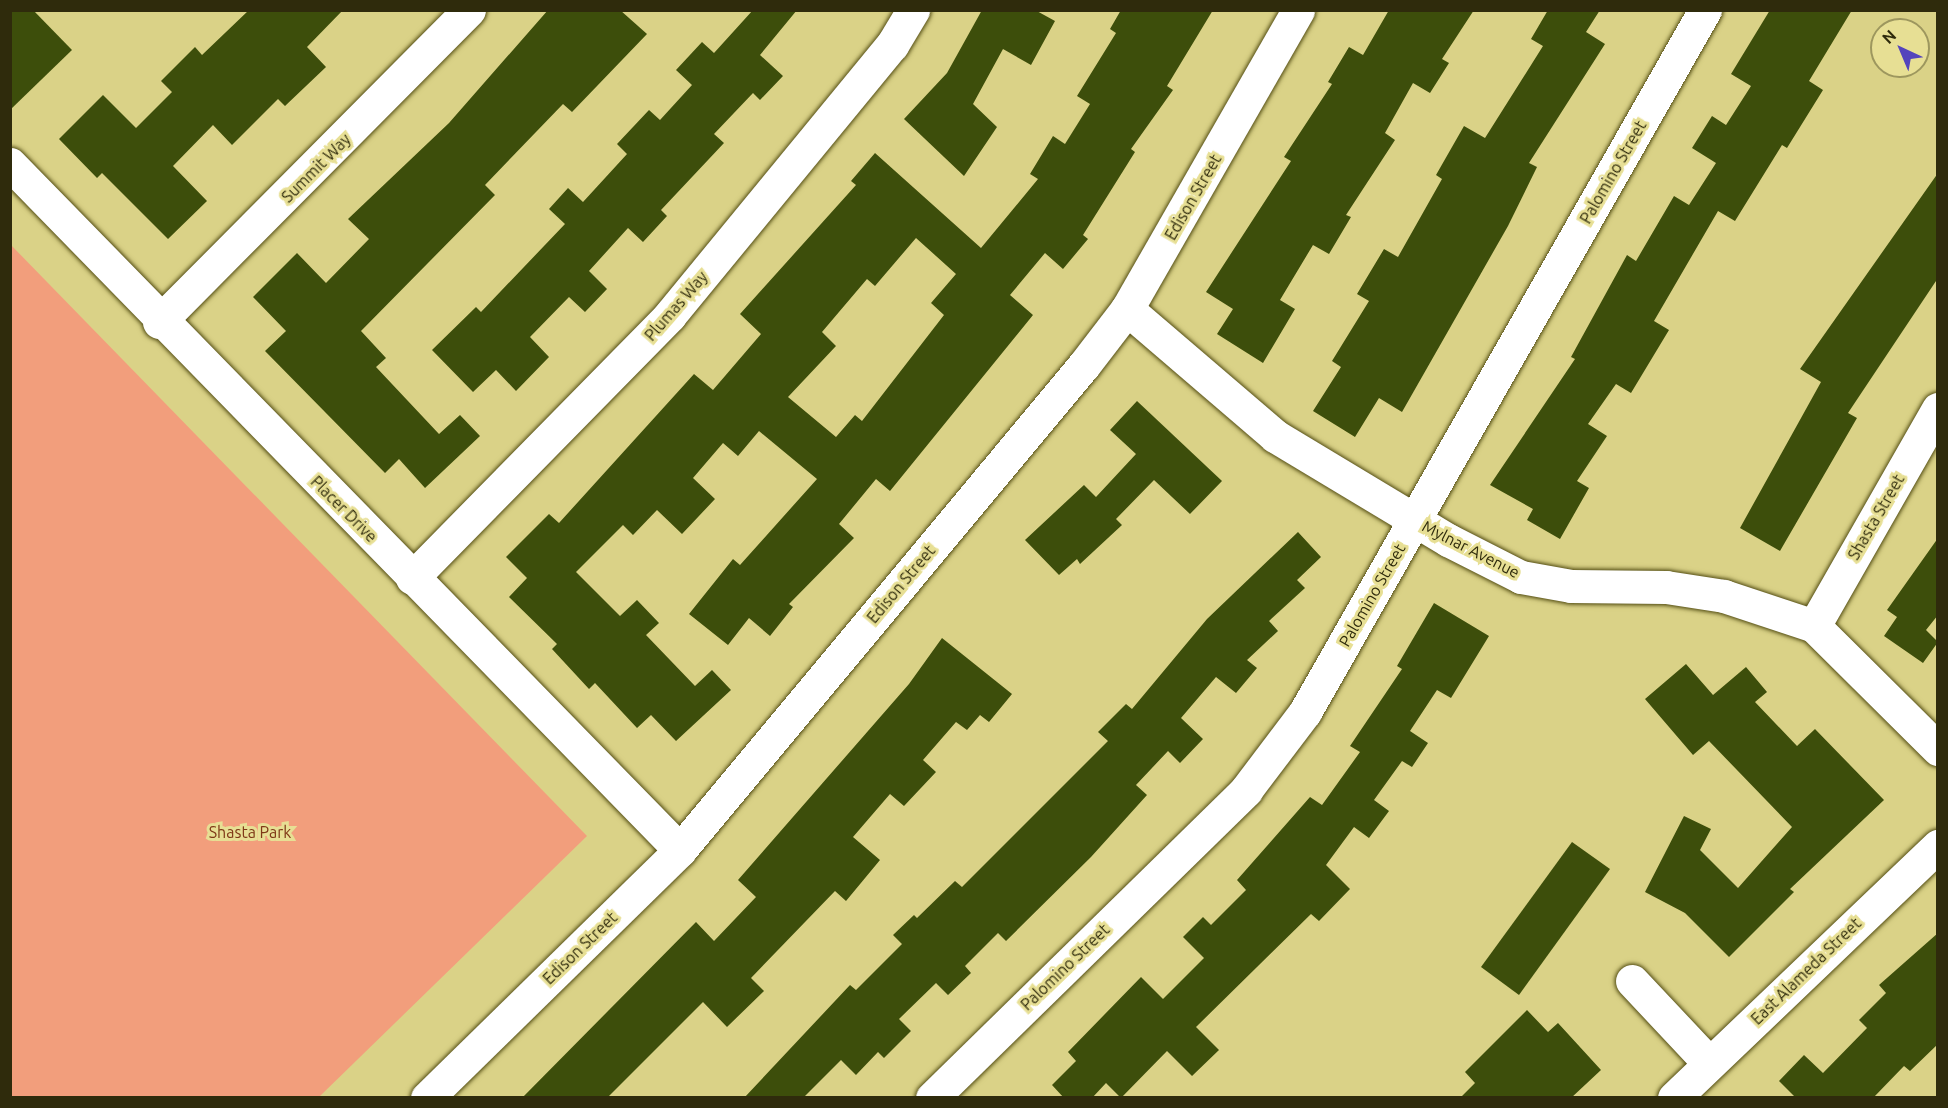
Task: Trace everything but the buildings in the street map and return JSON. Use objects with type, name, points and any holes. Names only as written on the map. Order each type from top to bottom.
[{"type":"street","name":"Summit Way","points":[[159,322],[469,10]]},
{"type":"street","name":"Plumas Way","points":[[412,578],[670,315],[892,45],[913,10]]},
{"type":"street","name":"Edison Street","points":[[427,1098],[680,850],[1127,309],[1298,10]]},
{"type":"street","name":"Palomino Street","points":[[937,1096],[1246,790],[1305,712],[1705,10]]},
{"type":"street","name":"Placer Drive","points":[[10,164],[159,322],[680,850]]},
{"type":"street","name":"Mylnar Avenue","points":[[1127,309],[1275,436],[1414,520],[1521,576],[1571,586],[1666,587],[1724,596],[1814,626],[1938,748]]},
{"type":"street","name":"Shasta Street","points":[[1814,626],[1938,409]]},
{"type":"street","name":"East Alameda Street","points":[[1674,1098],[1938,846]]},
{"type":"street","points":[[1632,981],[1709,1064]]},
{"type":"green space","name":"Shasta Park","points":[[10,244],[587,836],[319,1097],[11,1097]]}]
